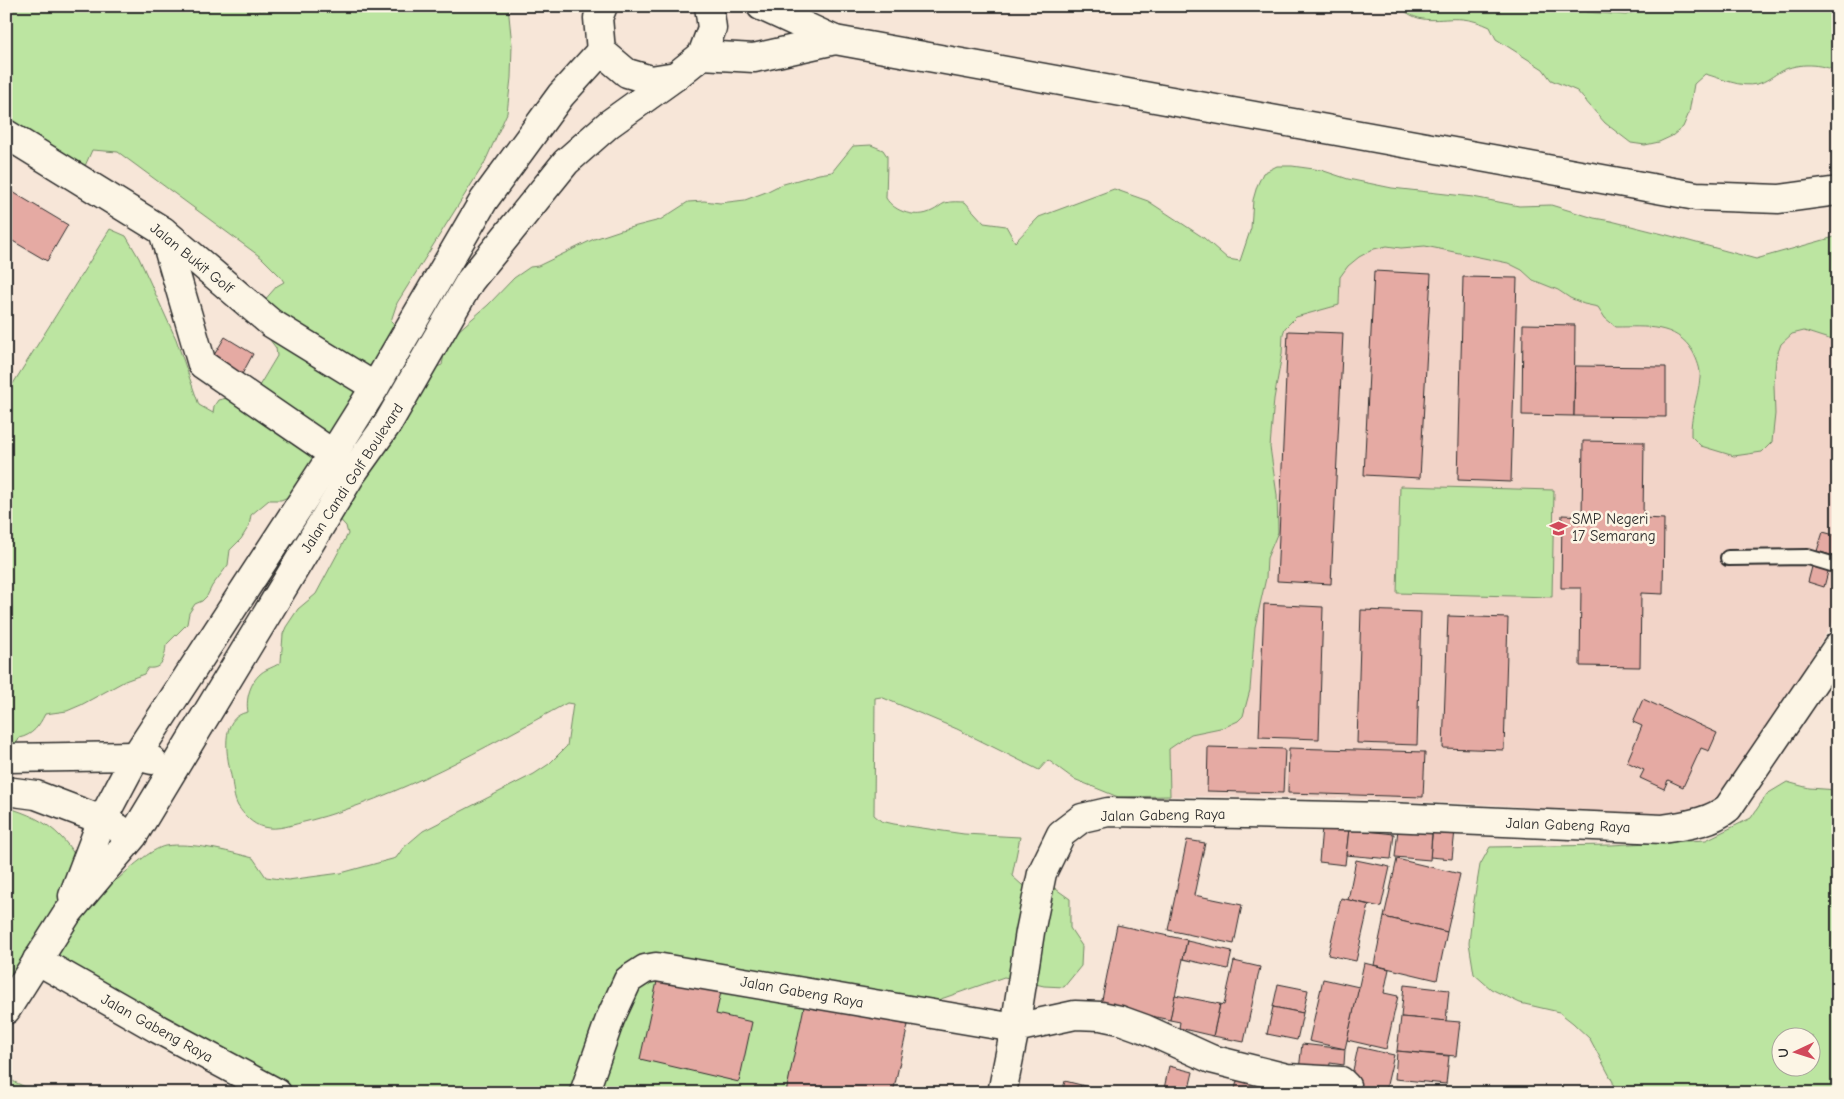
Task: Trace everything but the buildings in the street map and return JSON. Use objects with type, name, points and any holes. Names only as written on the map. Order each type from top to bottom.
[{"type":"street","points":[[709,6],[712,28],[702,54],[754,58],[835,40]]},
{"type":"street","points":[[761,6],[835,40],[1696,196],[1779,199],[1838,191]]},
{"type":"street","points":[[598,10],[601,51],[627,73],[651,80],[676,76]]},
{"type":"street","name":"Jalan Candi Golf Boulevard","points":[[67,914],[102,820],[136,756],[375,387],[484,200],[561,95],[601,51]]},
{"type":"street","name":"Jalan Candi Golf Boulevard","points":[[6,1010],[67,914],[133,836],[351,475],[388,424],[470,281],[566,162],[609,124],[676,76],[702,54]]},
{"type":"street","name":"Jalan Bukit Golf","points":[[6,134],[163,232],[271,323],[375,387]]},
{"type":"street","points":[[163,232],[202,364],[333,454]]},
{"type":"street","name":"Jalan Gabeng Raya","points":[[584,1093],[610,1019],[628,980],[645,969],[656,967],[1015,1028],[1030,932],[1042,873],[1061,834],[1082,818],[1108,812],[1128,812],[1388,817],[1663,829],[1706,821],[1728,808],[1838,646]]},
{"type":"street","points":[[6,758],[136,756],[175,765]]},
{"type":"street","points":[[6,791],[36,795],[102,820],[133,836]]},
{"type":"street","name":"Jalan Gabeng Raya","points":[[37,960],[158,1029],[277,1093]]},
{"type":"street","points":[[1002,1093],[1015,1028],[1075,1015],[1101,1016],[1120,1020],[1146,1029],[1211,1060],[1287,1078],[1341,1081],[1346,1086],[1344,1093]]},
{"type":"lane","points":[[1728,558],[1808,557],[1838,566]]},
{"type":"shaded area","name":"SMP Negeri 17 Semarang","points":[[1387,246],[1401,248],[1425,246],[1508,263],[1522,270],[1533,280],[1558,290],[1584,304],[1598,307],[1605,318],[1616,327],[1657,327],[1670,331],[1682,339],[1692,350],[1698,363],[1700,376],[1691,422],[1774,385],[1776,358],[1780,344],[1792,334],[1804,331],[1838,342],[1838,614],[1713,816],[1631,817],[1503,805],[1313,797],[1170,796],[1169,749],[1191,734],[1225,727],[1250,690],[1255,627],[1266,578],[1267,558],[1278,532],[1277,495],[1270,447],[1274,399],[1285,327],[1295,317],[1339,305],[1340,277],[1348,266],[1359,257],[1374,249]]},
{"type":"green space","points":[[6,6],[252,6],[260,11],[266,10],[269,6],[297,9],[322,6],[508,6],[512,45],[507,113],[484,164],[397,303],[391,321],[401,332],[408,345],[419,374],[442,365],[445,349],[450,338],[488,305],[514,278],[530,267],[538,266],[594,239],[660,220],[688,202],[720,203],[745,200],[780,185],[832,172],[853,146],[871,145],[883,150],[887,156],[886,198],[894,207],[906,213],[920,214],[932,211],[945,203],[965,202],[984,223],[1006,226],[1015,242],[1039,217],[1114,189],[1148,201],[1204,238],[1228,259],[1240,261],[1251,228],[1253,200],[1257,186],[1263,173],[1277,166],[1321,170],[1348,179],[1392,188],[1473,197],[1519,206],[1551,205],[1594,218],[1756,259],[1838,236],[1838,342],[1804,331],[1792,334],[1781,344],[1776,358],[1774,385],[1775,414],[1772,442],[1762,452],[1734,456],[1701,446],[1691,436],[1700,371],[1693,352],[1678,336],[1669,331],[1649,327],[1616,327],[1605,318],[1598,307],[1584,304],[1558,290],[1533,280],[1522,270],[1508,263],[1425,246],[1401,248],[1387,246],[1374,249],[1359,257],[1348,266],[1340,277],[1339,305],[1296,317],[1285,328],[1274,399],[1270,447],[1277,495],[1278,532],[1267,558],[1266,578],[1255,627],[1250,690],[1243,716],[1238,721],[1225,727],[1191,734],[1169,749],[1170,796],[1118,797],[1074,779],[1048,760],[1039,770],[957,729],[881,697],[875,698],[874,815],[881,821],[894,824],[964,834],[1020,837],[1012,876],[1022,885],[1053,887],[1070,899],[1070,928],[1082,946],[1081,966],[1064,987],[1044,986],[1004,977],[938,1000],[920,1019],[908,1025],[806,1002],[786,1093],[284,1093],[38,958],[23,955],[6,988],[6,807],[28,815],[49,826],[68,845],[89,872],[106,878],[118,879],[153,851],[165,846],[175,845],[209,848],[253,858],[266,877],[288,880],[341,873],[396,858],[403,848],[423,831],[534,774],[549,764],[567,746],[573,704],[567,703],[441,770],[376,799],[286,827],[263,827],[252,821],[240,809],[235,797],[228,761],[228,730],[238,715],[248,712],[249,694],[253,682],[261,673],[281,662],[283,634],[286,627],[298,609],[316,594],[348,534],[346,526],[316,494],[293,495],[281,500],[269,500],[251,515],[249,526],[241,539],[230,550],[228,565],[207,596],[195,604],[189,613],[187,624],[166,645],[164,658],[160,665],[148,668],[144,674],[125,681],[67,711],[45,714],[35,729],[28,735],[19,738],[6,751],[6,395],[110,229],[126,236],[139,258],[176,339],[199,405],[213,413],[214,406],[218,400],[245,394],[259,386],[277,356],[276,348],[267,336],[262,303],[277,286],[284,282],[262,258],[118,152],[92,150],[85,166],[74,167],[6,123]]},
{"type":"green space","points":[[1399,6],[1572,7],[1580,8],[1586,12],[1626,15],[1648,6],[1838,6],[1838,71],[1817,66],[1795,66],[1781,71],[1764,82],[1751,85],[1737,84],[1705,74],[1694,84],[1689,113],[1683,127],[1672,136],[1659,142],[1645,145],[1631,143],[1605,123],[1577,91],[1551,80],[1543,69],[1496,39],[1490,27],[1463,19],[1422,19],[1414,17]]},
{"type":"green space","points":[[1400,486],[1554,490],[1552,597],[1397,593]]},
{"type":"green space","points":[[1787,782],[1809,788],[1838,790],[1838,1093],[1614,1093],[1613,1082],[1590,1039],[1573,1023],[1559,1012],[1520,1003],[1491,989],[1474,974],[1469,943],[1473,907],[1480,865],[1490,847],[1611,845],[1706,840],[1751,818],[1767,794]]},
{"type":"green space","points":[[6,1078],[38,1093],[6,1093]]},
{"type":"place","name":"SMP Negeri 17 Semarang","points":[[1558,528]]}]
